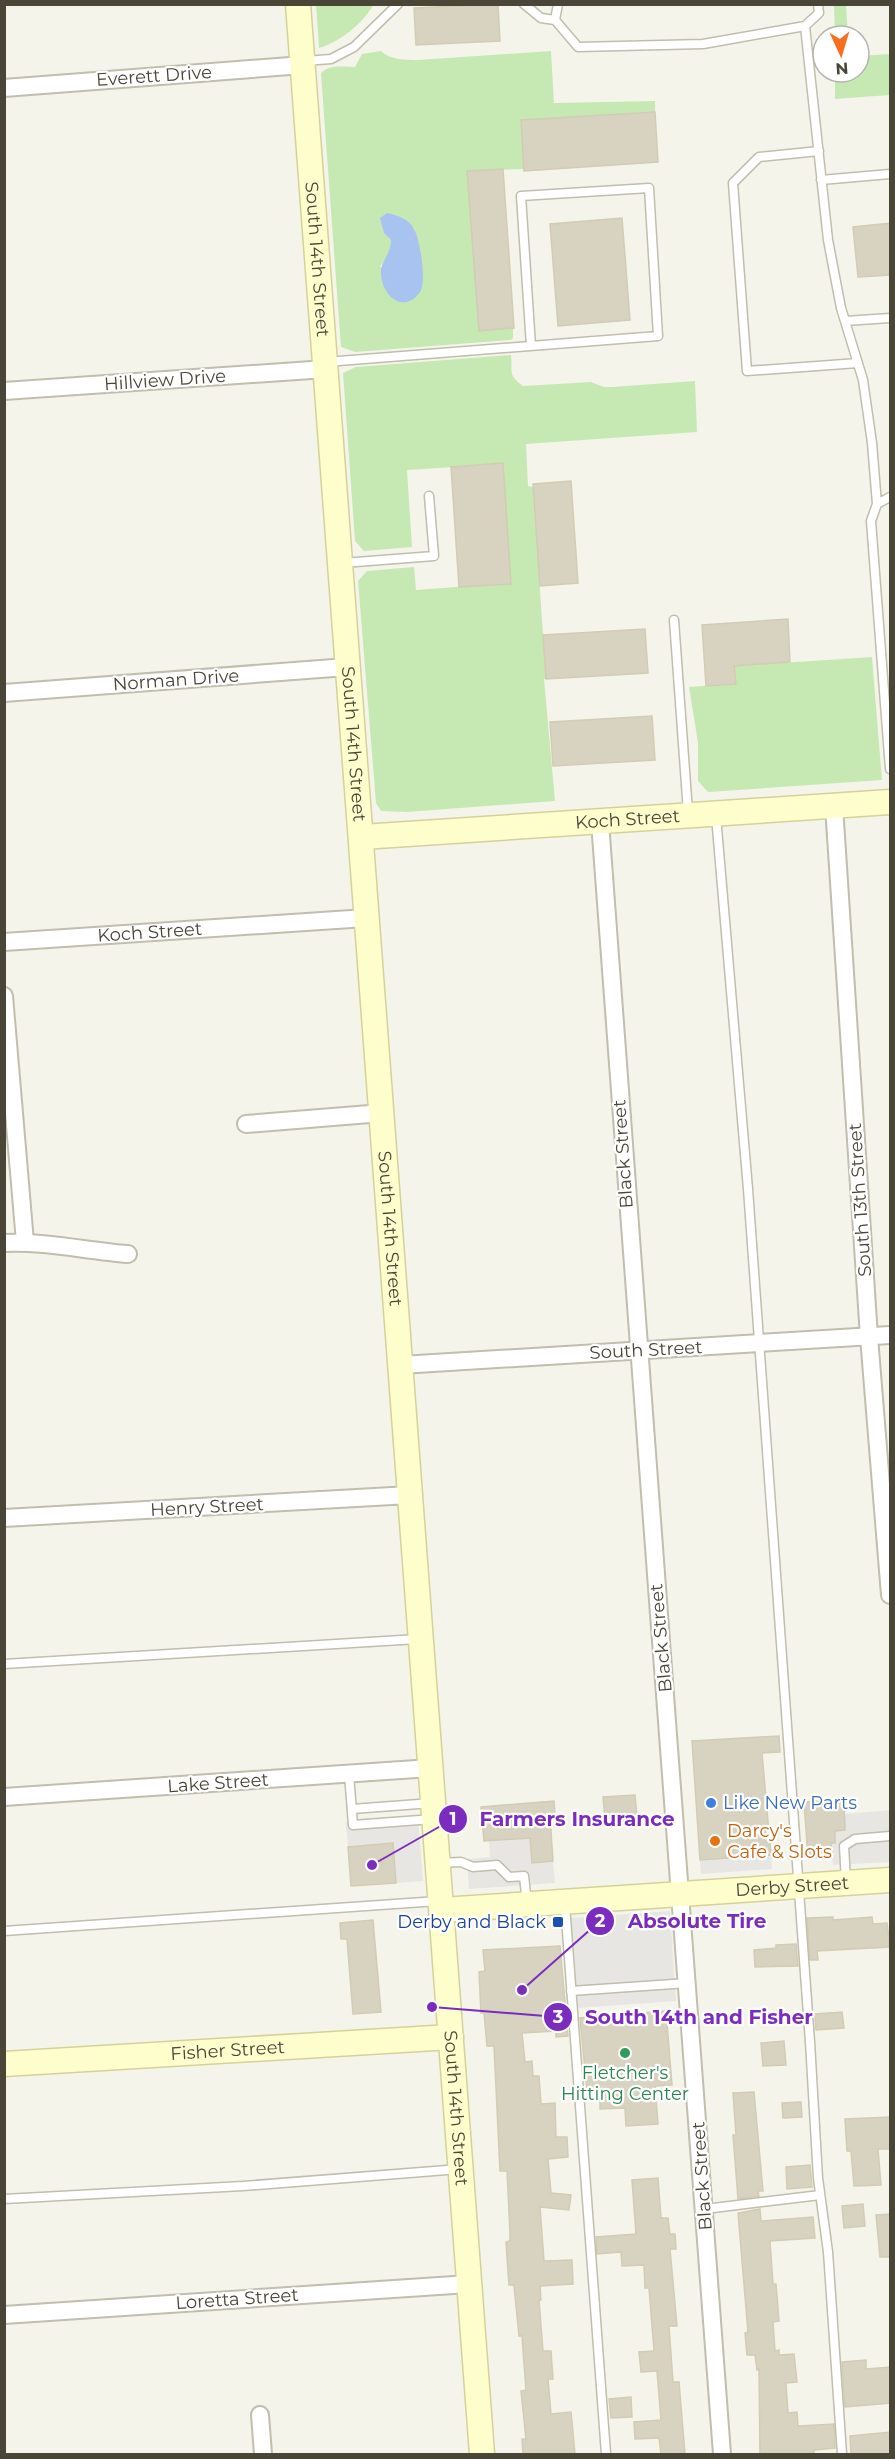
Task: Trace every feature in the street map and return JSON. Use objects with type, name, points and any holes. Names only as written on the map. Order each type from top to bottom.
[{"type":"main road","name":"South 14th Street","points":[[298,4],[482,2454]]},
{"type":"main road","name":"Koch Street","points":[[362,837],[891,802]]},
{"type":"main road","name":"Derby Street","points":[[442,1905],[527,1904],[891,1880]]},
{"type":"main road","name":"Fisher Street","points":[[4,2064],[451,2037]]},
{"type":"street","name":"Everett Drive","points":[[4,88],[302,63]]},
{"type":"street","name":"Hillview Drive","points":[[4,391],[326,365]]},
{"type":"street","name":"Norman Drive","points":[[4,693],[347,667]]},
{"type":"street","name":"South 13th Street","points":[[834,806],[869,1337],[891,1594]]},
{"type":"street","name":"Black Street","points":[[600,822],[637,1351],[682,1893],[722,2454]]},
{"type":"street","name":"Koch Street","points":[[4,942],[366,918]]},
{"type":"street","points":[[4,996],[25,1242]]},
{"type":"street","points":[[246,1124],[382,1113]]},
{"type":"street","points":[[4,1243],[25,1242],[128,1254]]},
{"type":"street","name":"South Street","points":[[401,1365],[891,1335]]},
{"type":"street","name":"Henry Street","points":[[4,1518],[410,1495]]},
{"type":"street","name":"Lake Street","points":[[4,1797],[431,1768]]},
{"type":"street","name":"Loretta Street","points":[[4,2315],[469,2284]]},
{"type":"street","points":[[260,2415],[263,2454]]},
{"type":"lane","points":[[302,63],[331,59],[354,47],[398,4]]},
{"type":"lane","points":[[524,4],[541,18],[555,20],[578,46],[703,44],[806,26],[819,13],[818,4]]},
{"type":"lane","points":[[555,20],[558,4]]},
{"type":"lane","points":[[806,26],[828,240],[845,321],[863,380],[872,443],[877,504],[871,521],[891,769]]},
{"type":"lane","points":[[819,151],[759,157],[734,183],[747,371],[858,363]]},
{"type":"lane","points":[[821,180],[891,174]]},
{"type":"lane","points":[[326,365],[658,336],[648,188],[521,196],[531,346]]},
{"type":"lane","points":[[845,321],[891,318]]},
{"type":"lane","points":[[340,563],[434,556],[429,496]]},
{"type":"lane","points":[[877,504],[891,497]]},
{"type":"lane","points":[[674,620],[688,815]]},
{"type":"lane","points":[[716,814],[758,1344],[820,2196],[828,2252],[842,2454]]},
{"type":"lane","points":[[4,1664],[421,1639]]},
{"type":"lane","points":[[349,1774],[353,1825],[434,1811]]},
{"type":"lane","points":[[352,1809],[434,1811]]},
{"type":"lane","points":[[846,1883],[844,1846],[855,1839],[891,1836]]},
{"type":"lane","points":[[438,1863],[461,1862],[473,1867],[497,1865],[510,1876],[524,1875],[527,1904]]},
{"type":"lane","points":[[565,1901],[606,2454]]},
{"type":"lane","points":[[4,1931],[442,1905]]},
{"type":"lane","points":[[572,1991],[688,1983]]},
{"type":"lane","points":[[4,2199],[232,2186],[460,2169]]},
{"type":"lane","points":[[705,2209],[820,2196]]},
{"type":"green space","points":[[316,4],[373,5],[350,31],[334,42],[319,48]]},
{"type":"green space","points":[[834,5],[846,5],[847,24],[835,24]]},
{"type":"green space","points":[[381,51],[393,58],[418,60],[551,51],[554,103],[655,101],[655,112],[521,120],[524,169],[467,171],[479,330],[513,328],[511,340],[355,352],[341,347],[321,74],[331,67],[355,67],[362,54]],"holes":[[[414,228],[422,268],[380,267],[391,251],[391,240],[384,233]]]},
{"type":"green space","points":[[890,54],[890,95],[835,99],[835,84],[871,84],[871,55]]},
{"type":"green space","points":[[511,355],[513,375],[523,386],[591,382],[604,387],[612,387],[695,381],[697,432],[526,444],[528,486],[533,487],[546,679],[544,679],[555,801],[407,812],[381,811],[376,803],[358,581],[367,571],[414,567],[416,590],[511,583],[503,464],[407,470],[412,547],[364,551],[355,541],[343,373],[356,367]]},
{"type":"green space","points":[[872,657],[882,780],[708,792],[698,781],[698,743],[689,687],[735,684],[734,666]]},
{"type":"shaded area","points":[[890,1810],[890,1862],[833,1865],[831,1843],[835,1843],[835,1831],[845,1830],[844,1814]]},
{"type":"shaded area","points":[[418,1816],[423,1881],[396,1883],[393,1843],[348,1847],[346,1822]]},
{"type":"shaded area","points":[[530,1838],[532,1862],[553,1861],[555,1883],[469,1889],[467,1859],[490,1857],[489,1841]]},
{"type":"shaded area","points":[[771,1855],[772,1869],[701,1874],[700,1860]]},
{"type":"shaded area","points":[[670,1911],[676,2001],[578,2008],[571,1918]]},
{"type":"water","points":[[387,213],[406,220],[414,229],[418,242],[423,270],[422,287],[414,299],[407,302],[395,300],[382,282],[381,269],[391,240],[384,233],[380,218]]},
{"type":"building","points":[[498,4],[500,41],[416,45],[414,8]]},
{"type":"building","points":[[655,112],[658,162],[524,171],[521,120]]},
{"type":"building","points":[[503,169],[514,328],[479,331],[467,171]]},
{"type":"building","points":[[622,218],[630,320],[558,326],[550,224]]},
{"type":"building","points":[[891,223],[891,275],[858,277],[853,227]]},
{"type":"building","points":[[503,463],[511,584],[459,587],[451,467]]},
{"type":"building","points":[[571,481],[578,583],[540,586],[533,484]]},
{"type":"building","points":[[788,619],[790,662],[734,666],[736,684],[706,686],[702,625]]},
{"type":"building","points":[[645,629],[648,673],[546,679],[543,635]]},
{"type":"building","points":[[652,716],[655,760],[553,766],[550,722]]},
{"type":"building","points":[[779,1736],[780,1752],[762,1753],[771,1855],[700,1860],[692,1741]]},
{"type":"building","points":[[635,1795],[637,1817],[605,1819],[603,1797]]},
{"type":"building","points":[[844,1800],[845,1830],[835,1831],[835,1843],[831,1843],[832,1857],[808,1858],[804,1802]]},
{"type":"building","points":[[554,1801],[555,1816],[550,1816],[553,1861],[532,1863],[530,1838],[484,1841],[481,1807]]},
{"type":"building","points":[[393,1843],[396,1883],[351,1886],[348,1847]]},
{"type":"building","points":[[833,1917],[833,1920],[872,1917],[873,1924],[887,1923],[890,1947],[817,1951],[818,1960],[810,1960],[807,1918]]},
{"type":"building","points":[[373,1920],[381,2012],[353,2014],[347,1939],[341,1939],[340,1923]]},
{"type":"building","points":[[796,1944],[798,1966],[755,1967],[754,1950],[776,1948],[776,1945]]},
{"type":"building","points":[[560,1946],[568,2036],[556,2037],[556,2031],[522,2033],[525,2062],[532,2061],[533,2076],[539,2076],[541,2104],[555,2103],[556,2137],[567,2137],[568,2157],[548,2159],[551,2193],[571,2195],[569,2210],[540,2207],[544,2261],[572,2260],[573,2284],[540,2286],[541,2300],[539,2300],[543,2351],[551,2351],[553,2379],[548,2379],[551,2414],[571,2412],[575,2454],[523,2454],[522,2439],[526,2439],[521,2391],[526,2390],[522,2336],[519,2336],[514,2285],[509,2285],[506,2242],[510,2241],[507,2171],[500,2171],[494,2046],[487,2046],[484,2013],[481,2013],[479,1972],[485,1971],[483,1950]]},
{"type":"building","points":[[666,2011],[672,2085],[655,2086],[658,2124],[626,2126],[625,2108],[600,2109],[600,2091],[587,2092],[580,2018]]},
{"type":"building","points":[[842,2012],[844,2028],[816,2030],[815,2014]]},
{"type":"building","points":[[784,2041],[786,2065],[763,2066],[761,2043]]},
{"type":"building","points":[[754,2092],[763,2191],[758,2191],[759,2196],[738,2199],[733,2135],[736,2135],[733,2093]]},
{"type":"building","points":[[801,2102],[802,2117],[783,2118],[782,2103]]},
{"type":"building","points":[[891,2117],[891,2149],[878,2149],[881,2185],[854,2186],[851,2151],[847,2151],[845,2119]]},
{"type":"building","points":[[810,2165],[812,2187],[787,2189],[786,2167]]},
{"type":"building","points":[[658,2178],[661,2218],[668,2218],[670,2234],[675,2234],[676,2249],[670,2249],[677,2326],[669,2326],[673,2382],[679,2382],[685,2454],[661,2454],[659,2438],[635,2439],[634,2422],[661,2420],[657,2371],[641,2372],[639,2352],[654,2351],[649,2288],[645,2288],[644,2265],[622,2266],[621,2252],[597,2254],[596,2237],[636,2234],[632,2180]]},
{"type":"building","points":[[863,2204],[865,2226],[844,2228],[842,2206]]},
{"type":"building","points":[[760,2209],[761,2221],[813,2217],[815,2238],[770,2241],[773,2284],[776,2284],[779,2321],[773,2322],[775,2351],[779,2350],[779,2355],[794,2354],[797,2382],[786,2383],[788,2413],[797,2412],[798,2426],[834,2424],[835,2448],[814,2450],[814,2454],[760,2454],[759,2369],[757,2370],[755,2355],[747,2355],[745,2333],[748,2332],[738,2213]]},
{"type":"building","points":[[891,2214],[891,2257],[880,2257],[876,2215]]},
{"type":"building","points":[[866,2360],[866,2369],[891,2367],[891,2403],[845,2407],[842,2362]]},
{"type":"building","points":[[631,2397],[632,2417],[611,2418],[609,2399]]},
{"type":"building","points":[[891,2432],[891,2454],[851,2454],[850,2436]]},
{"type":"place","name":"Like New Parts","points":[[711,1803]]},
{"type":"place","name":"Darcy's Cafe & Slots","points":[[715,1841]]},
{"type":"place","name":"Farmers Insurance","points":[[372,1865]]},
{"type":"place","name":"Derby and Black","points":[[558,1922]]},
{"type":"place","name":"Absolute Tire","points":[[522,1990]]},
{"type":"place","name":"South 14th and Fisher","points":[[432,2007]]},
{"type":"place","name":"Fletcher's Hitting Center","points":[[625,2053]]}]
